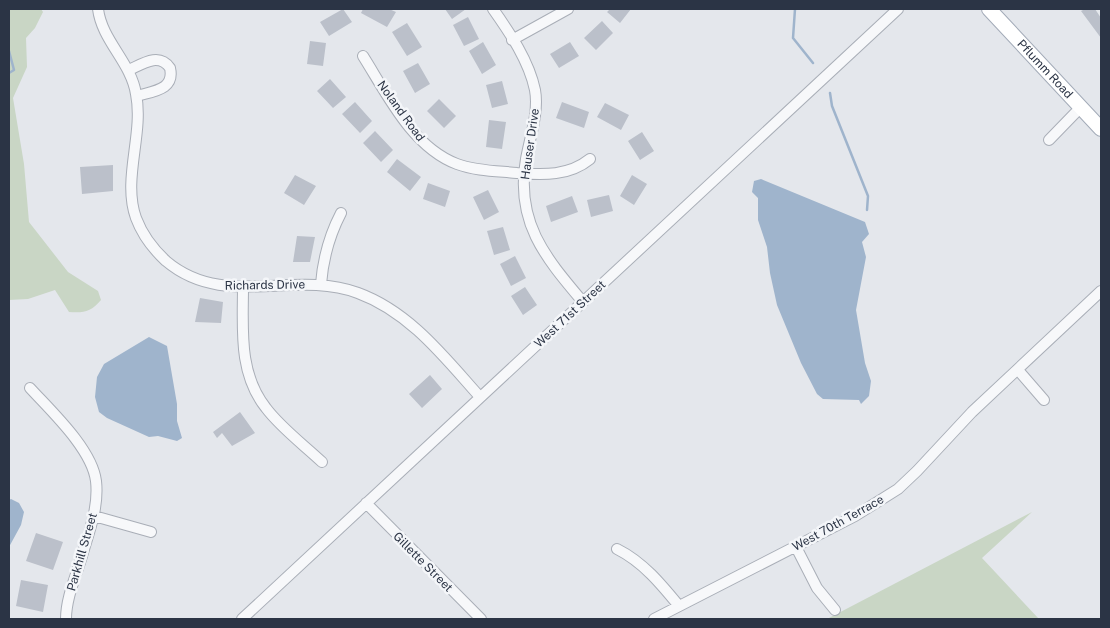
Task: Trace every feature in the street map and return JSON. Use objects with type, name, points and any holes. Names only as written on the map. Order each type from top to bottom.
[{"type":"main road","name":"Pflumm Road","points":[[989,9],[1101,129]]},
{"type":"street","name":"Richards Drive","points":[[98,9],[103,28],[128,70],[137,96],[132,195],[134,210],[142,230],[162,257],[191,278],[217,286],[321,284],[359,293],[404,318],[421,333],[480,398]]},
{"type":"street","name":"Hauser Drive","points":[[493,9],[532,78],[536,102],[524,174],[524,191],[536,240],[557,271],[583,302]]},
{"type":"street","points":[[512,40],[568,9]]},
{"type":"street","name":"West 71st Street","points":[[242,619],[898,9]]},
{"type":"street","name":"Noland Road","points":[[363,56],[412,130],[432,150],[456,164],[524,174],[560,174],[579,168],[590,159]]},
{"type":"street","points":[[128,70],[154,60],[162,61],[170,68],[171,78],[165,87],[137,96]]},
{"type":"street","points":[[1049,140],[1081,107]]},
{"type":"street","points":[[321,284],[322,267],[331,231],[341,213]]},
{"type":"street","points":[[243,286],[243,344],[246,367],[253,389],[266,409],[322,462]]},
{"type":"street","name":"West 70th Terrace","points":[[654,619],[855,516],[898,489],[972,412],[1101,291]]},
{"type":"street","points":[[1018,370],[1044,400]]},
{"type":"street","name":"Parkhill Street","points":[[30,388],[74,437],[88,460],[96,479],[94,516],[70,595],[66,619]]},
{"type":"street","name":"Gillette Street","points":[[366,503],[481,619]]},
{"type":"street","points":[[94,516],[151,532]]},
{"type":"street","points":[[796,546],[817,588],[836,610]]},
{"type":"street","points":[[617,549],[629,555],[650,573],[679,606]]},
{"type":"green space","points":[[9,9],[41,9],[43,12],[35,28],[26,38],[27,67],[13,98],[24,164],[29,222],[68,272],[98,291],[101,300],[87,311],[69,312],[55,290],[28,299],[9,300]]},
{"type":"green space","points":[[1032,512],[982,558],[1039,619],[827,619]]},
{"type":"water","points":[[761,179],[865,222],[869,234],[862,242],[866,257],[856,310],[865,363],[871,381],[869,396],[861,404],[859,400],[823,399],[817,394],[801,363],[777,305],[767,247],[758,220],[758,198],[752,192],[754,181]]},
{"type":"water","points":[[149,337],[167,346],[177,404],[177,421],[182,438],[177,441],[158,436],[149,437],[107,418],[99,412],[95,397],[97,377],[104,364]]},
{"type":"water","points":[[11,499],[19,503],[24,512],[21,525],[9,547],[9,500]]},
{"type":"building","points":[[343,9],[352,22],[329,36],[320,22]]},
{"type":"building","points":[[363,9],[389,9],[396,12],[387,27],[361,13]]},
{"type":"building","points":[[445,9],[466,9],[452,19]]},
{"type":"building","points":[[610,9],[631,9],[620,23],[607,12]]},
{"type":"building","points":[[1095,9],[1101,18],[1101,38],[1081,11]]},
{"type":"building","points":[[468,17],[479,39],[464,46],[453,25]]},
{"type":"building","points":[[602,21],[613,33],[596,50],[584,38]]},
{"type":"building","points":[[407,23],[422,47],[407,56],[392,32]]},
{"type":"building","points":[[310,41],[326,43],[323,66],[307,64]]},
{"type":"building","points":[[483,42],[496,65],[482,74],[469,51]]},
{"type":"building","points":[[570,42],[579,56],[559,68],[550,54]]},
{"type":"building","points":[[418,63],[430,84],[415,93],[403,71]]},
{"type":"building","points":[[330,79],[346,97],[333,108],[317,91]]},
{"type":"building","points":[[502,81],[508,104],[492,108],[486,85]]},
{"type":"building","points":[[439,99],[456,116],[444,128],[427,111]]},
{"type":"building","points":[[355,102],[372,121],[360,133],[342,114]]},
{"type":"building","points":[[562,102],[589,112],[584,128],[556,118]]},
{"type":"building","points":[[605,103],[629,115],[621,130],[597,117]]},
{"type":"building","points":[[489,120],[506,122],[502,149],[486,147]]},
{"type":"building","points":[[375,131],[393,150],[381,162],[363,143]]},
{"type":"building","points":[[642,132],[654,151],[640,160],[628,141]]},
{"type":"building","points":[[397,159],[421,177],[410,191],[387,172]]},
{"type":"building","points":[[113,165],[113,191],[82,194],[80,167]]},
{"type":"building","points":[[295,175],[316,186],[304,205],[284,193]]},
{"type":"building","points":[[632,175],[647,184],[634,205],[620,196]]},
{"type":"building","points":[[428,183],[450,191],[445,207],[423,199]]},
{"type":"building","points":[[488,190],[499,212],[484,220],[473,197]]},
{"type":"building","points":[[609,195],[613,211],[591,217],[587,200]]},
{"type":"building","points":[[572,196],[578,212],[551,222],[546,206]]},
{"type":"building","points":[[503,227],[510,250],[494,255],[487,231]]},
{"type":"building","points":[[297,236],[315,237],[310,262],[293,262]]},
{"type":"building","points":[[515,256],[526,278],[511,286],[500,264]]},
{"type":"building","points":[[525,287],[537,305],[523,315],[511,296]]},
{"type":"building","points":[[200,298],[223,302],[221,323],[195,322]]},
{"type":"building","points":[[430,375],[442,389],[422,408],[409,394]]},
{"type":"building","points":[[240,412],[255,433],[232,446],[222,433],[217,438],[213,432]]},
{"type":"building","points":[[36,533],[63,542],[53,570],[26,561]]},
{"type":"building","points":[[21,580],[48,585],[43,612],[16,606]]},
{"type":"waterway","points":[[795,9],[793,38],[813,63]]},
{"type":"waterway","points":[[9,51],[14,70],[9,73]]},
{"type":"waterway","points":[[830,93],[832,106],[868,196],[867,210]]}]
